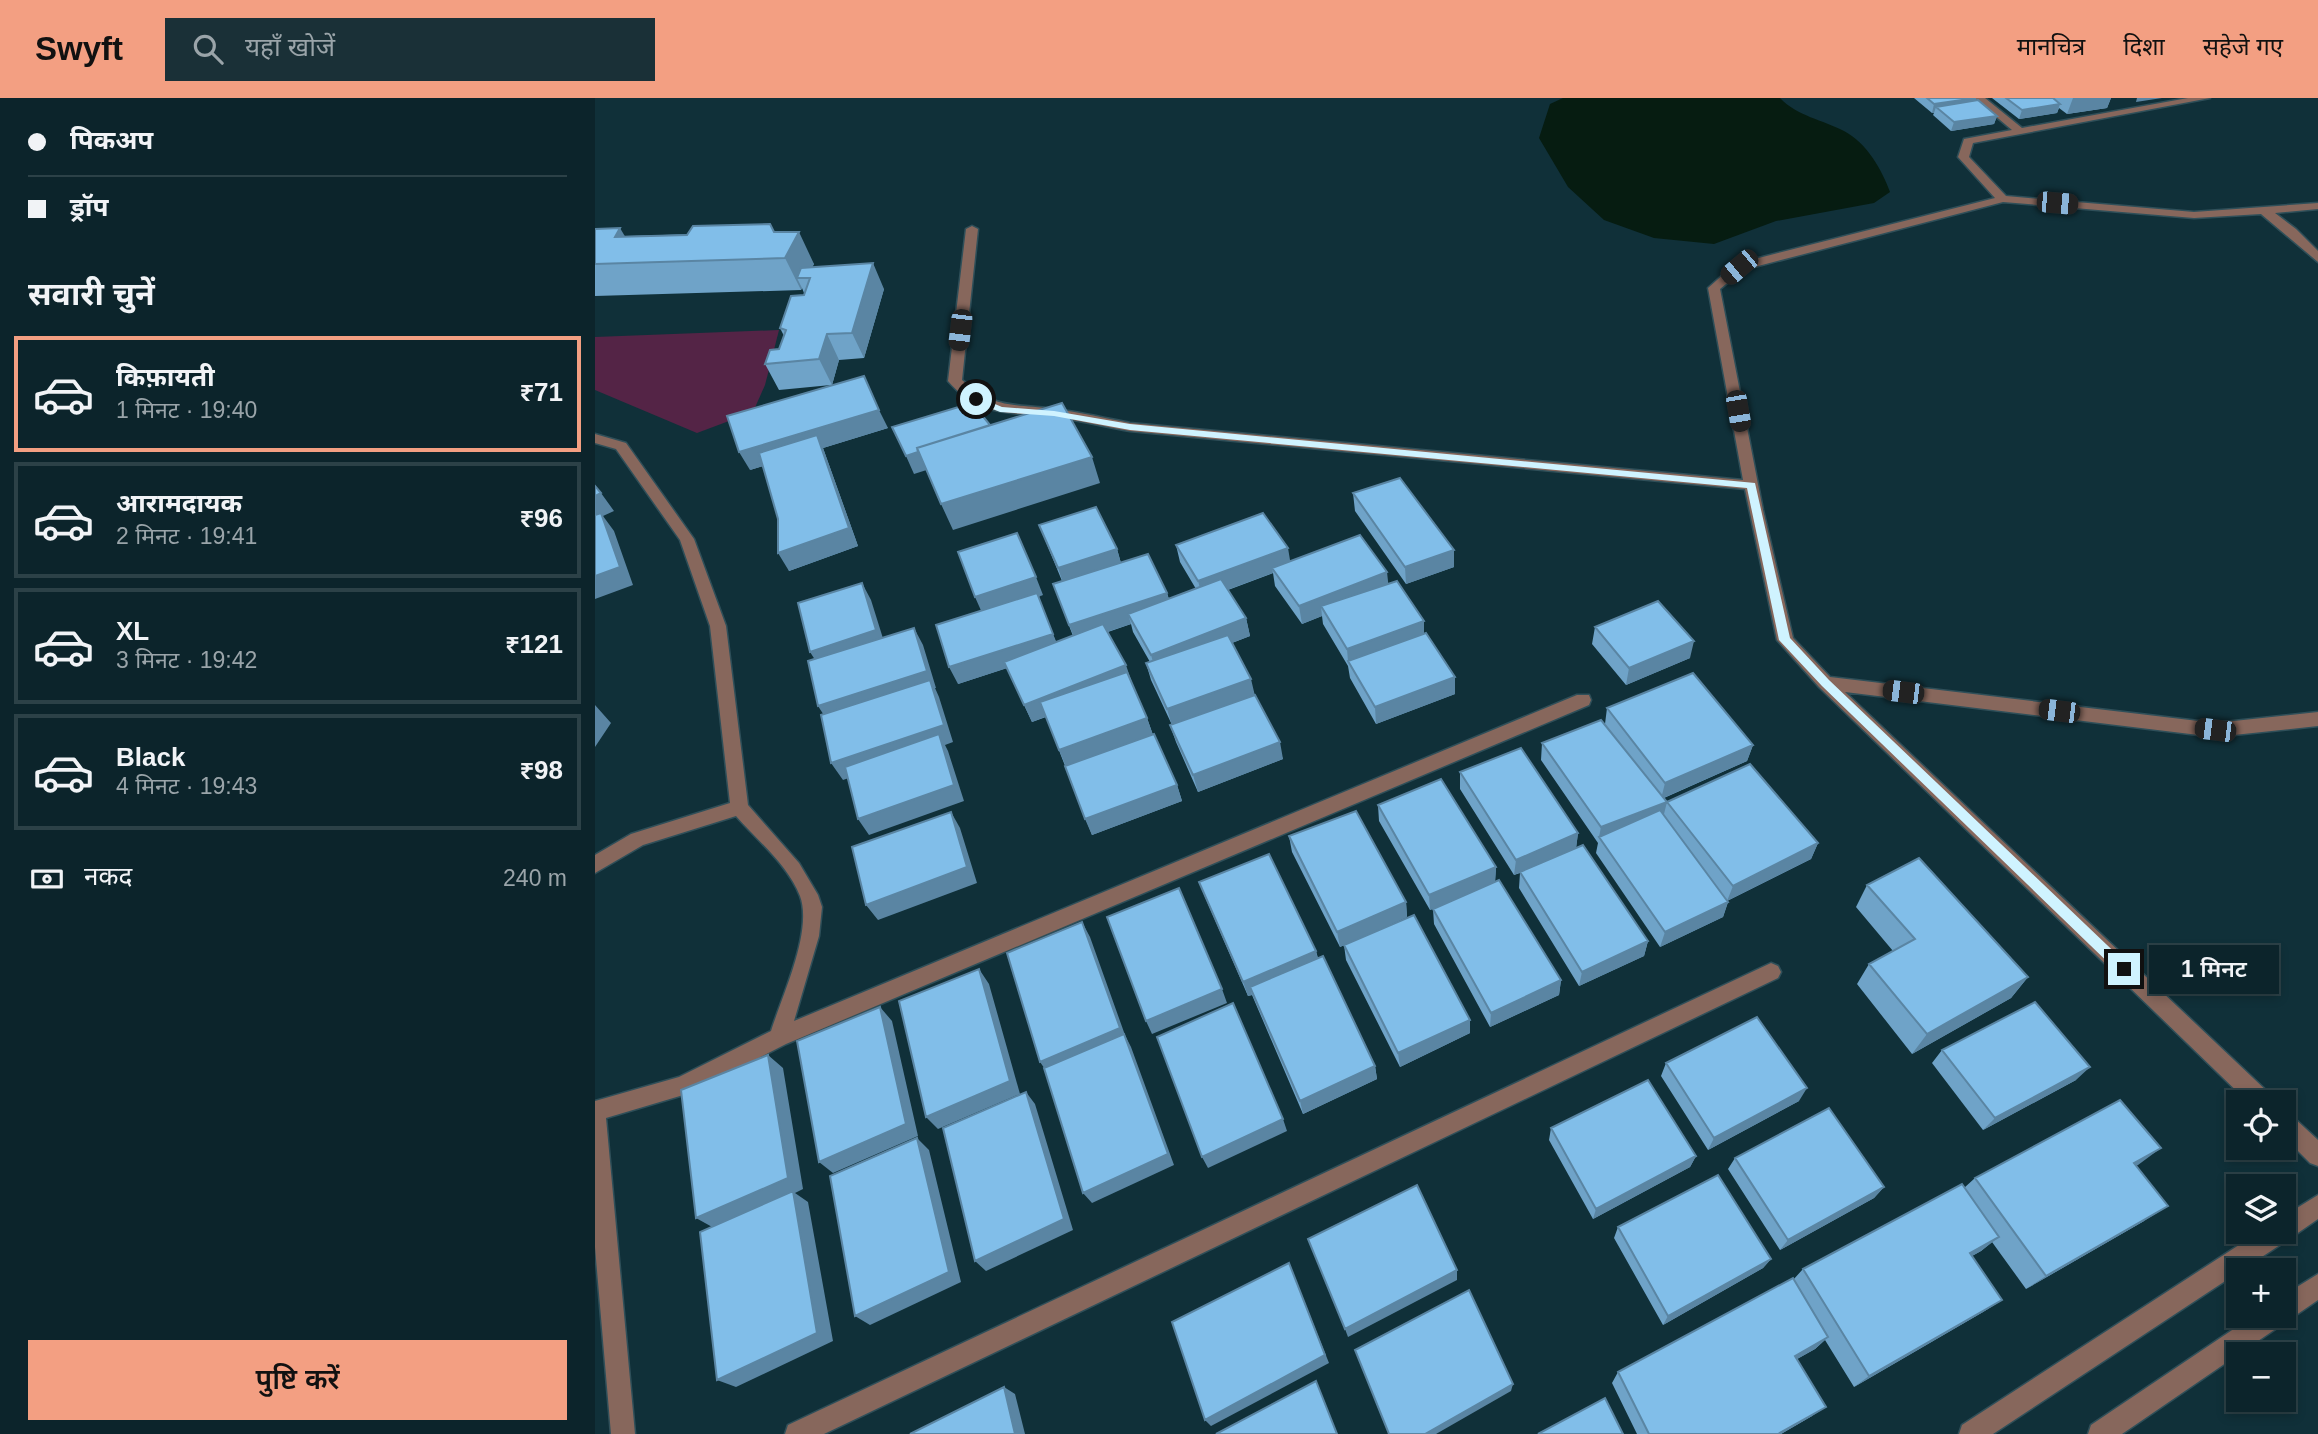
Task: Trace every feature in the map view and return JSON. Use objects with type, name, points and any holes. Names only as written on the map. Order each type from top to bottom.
[{"type":"street","points":[[1979,98],[2018,130]]},
{"type":"street","points":[[2003,199],[1963,157],[1968,141],[2130,107],[2205,98]]},
{"type":"street","points":[[2250,1090],[1825,683],[1785,640],[1751,485],[1714,288],[1739,267],[2003,199],[2195,215],[2318,206]]},
{"type":"street","points":[[2264,210],[2292,231],[2318,258]]},
{"type":"street","points":[[972,229],[955,381],[976,399],[1000,410],[1054,413],[1130,427],[1751,485]]},
{"type":"street","points":[[595,438],[621,446],[687,538],[718,626],[739,808],[797,874],[812,906],[805,952],[779,1037]]},
{"type":"street","points":[[1825,683],[2215,730],[2318,719]]},
{"type":"street","points":[[595,1111],[684,1086],[779,1037],[1583,700]]},
{"type":"street","points":[[595,865],[637,839],[739,808]]},
{"type":"street","points":[[797,1434],[1771,972]]},
{"type":"street","points":[[595,1118],[623,1434]]},
{"type":"street","points":[[2296,1135],[2318,1156]]},
{"type":"street","points":[[2296,1221],[2318,1206]]},
{"type":"street","points":[[1971,1434],[2261,1244]]},
{"type":"street","points":[[2296,1301],[2318,1286]]},
{"type":"street","points":[[2100,1434],[2256,1328]]},
{"type":"shaded area","points":[[1563,98],[1780,98],[1794,109],[1844,131],[1860,142],[1878,166],[1890,192],[1874,203],[1776,221],[1714,244],[1654,238],[1604,220],[1568,187],[1539,138],[1550,104]]},
{"type":"shaded area","points":[[779,330],[765,385],[753,412],[697,433],[595,390],[595,337]]},
{"type":"building","points":[[1927,98],[1976,98],[1934,104]]},
{"type":"building","points":[[2006,98],[2053,98],[2060,104],[2022,110]]},
{"type":"building","points":[[1978,100],[1997,116],[1954,122],[1936,107]]},
{"type":"building","points":[[770,224],[774,232],[799,232],[785,258],[595,264],[595,229],[620,228],[615,237],[687,235],[693,226]]},
{"type":"building","points":[[873,263],[852,333],[827,334],[819,359],[765,364],[770,350],[779,349],[786,330],[780,328],[791,296],[804,295],[810,278],[797,278],[801,268]]},
{"type":"building","points":[[864,376],[879,410],[739,452],[727,416]]},
{"type":"building","points":[[972,403],[990,425],[917,448],[918,452],[906,456],[892,427]]},
{"type":"building","points":[[1062,403],[1092,457],[941,504],[917,448]]},
{"type":"building","points":[[817,435],[849,528],[778,553],[778,519],[759,453]]},
{"type":"building","points":[[1400,478],[1454,550],[1405,567],[1353,493]]},
{"type":"building","points":[[1096,507],[1117,549],[1058,568],[1039,525]]},
{"type":"building","points":[[601,513],[620,567],[595,576],[595,515]]},
{"type":"building","points":[[1263,513],[1288,548],[1198,581],[1176,545]]},
{"type":"building","points":[[1017,533],[1036,577],[975,597],[958,552]]},
{"type":"building","points":[[1360,535],[1387,572],[1299,606],[1272,568]]},
{"type":"building","points":[[1148,554],[1167,593],[1069,625],[1053,584]]},
{"type":"building","points":[[1221,579],[1246,618],[1151,655],[1128,614]]},
{"type":"building","points":[[1397,581],[1424,621],[1347,649],[1321,606]]},
{"type":"building","points":[[862,583],[876,630],[810,652],[798,603]]},
{"type":"building","points":[[1037,593],[1053,634],[949,667],[936,625]]},
{"type":"building","points":[[1658,601],[1694,641],[1629,668],[1595,627]]},
{"type":"building","points":[[1103,624],[1126,665],[1024,705],[1004,662]]},
{"type":"building","points":[[914,628],[927,671],[818,706],[808,661]]},
{"type":"building","points":[[1426,633],[1455,677],[1375,707],[1348,661]]},
{"type":"building","points":[[1228,635],[1251,679],[1167,709],[1146,663]]},
{"type":"building","points":[[1127,672],[1147,718],[1059,750],[1040,702]]},
{"type":"building","points":[[1693,673],[1753,745],[1665,783],[1607,708]]},
{"type":"building","points":[[930,680],[944,725],[831,763],[821,715]]},
{"type":"building","points":[[1255,695],[1280,742],[1193,775],[1170,725]]},
{"type":"building","points":[[1601,720],[1667,802],[1601,827],[1542,743]]},
{"type":"building","points":[[939,734],[954,785],[858,819],[845,767]]},
{"type":"building","points":[[1154,734],[1177,785],[1085,819],[1065,766]]},
{"type":"building","points":[[1521,748],[1578,833],[1516,860],[1460,772]]},
{"type":"building","points":[[1750,764],[1818,843],[1733,886],[1667,802]]},
{"type":"building","points":[[1441,779],[1496,867],[1429,895],[1378,805]]},
{"type":"building","points":[[1660,810],[1728,902],[1665,932],[1599,837]]},
{"type":"building","points":[[1356,811],[1406,902],[1337,932],[1289,836]]},
{"type":"building","points":[[951,812],[967,867],[866,905],[852,847]]},
{"type":"building","points":[[1583,845],[1648,941],[1582,972],[1520,872]]},
{"type":"building","points":[[1269,854],[1316,951],[1243,982],[1199,882]]},
{"type":"building","points":[[1919,858],[2028,977],[1927,1034],[1869,964],[1915,939],[1867,885]]},
{"type":"building","points":[[1499,880],[1561,980],[1491,1013],[1433,909]]},
{"type":"building","points":[[1179,888],[1222,989],[1146,1021],[1107,917]]},
{"type":"building","points":[[1414,915],[1470,1020],[1398,1053],[1344,945]]},
{"type":"building","points":[[1082,922],[1120,1028],[1040,1062],[1007,953]]},
{"type":"building","points":[[1323,956],[1375,1066],[1300,1101],[1250,987]]},
{"type":"building","points":[[979,969],[1010,1081],[926,1117],[899,1001]]},
{"type":"building","points":[[2035,1002],[2090,1067],[1995,1118],[1942,1050]]},
{"type":"building","points":[[1233,1003],[1283,1119],[1202,1157],[1157,1037]]},
{"type":"building","points":[[880,1007],[906,1124],[819,1162],[797,1041]]},
{"type":"building","points":[[1757,1017],[1807,1088],[1714,1138],[1666,1063]]},
{"type":"building","points":[[1124,1034],[1168,1154],[1083,1193],[1044,1068]]},
{"type":"building","points":[[768,1055],[788,1178],[696,1218],[681,1090]]},
{"type":"building","points":[[1648,1080],[1696,1156],[1596,1209],[1551,1128]]},
{"type":"building","points":[[1026,1092],[1064,1219],[975,1261],[943,1128]]},
{"type":"building","points":[[2120,1100],[2161,1148],[2134,1163],[2168,1206],[2046,1276],[1975,1178]]},
{"type":"building","points":[[1829,1108],[1884,1187],[1788,1240],[1735,1158]]},
{"type":"building","points":[[917,1138],[949,1272],[855,1316],[830,1176]]},
{"type":"building","points":[[1718,1175],[1771,1259],[1668,1316],[1618,1227]]},
{"type":"building","points":[[1962,1184],[1999,1237],[1970,1253],[2002,1300],[1869,1376],[1803,1269]]},
{"type":"building","points":[[1417,1185],[1457,1270],[1345,1329],[1308,1239]]},
{"type":"building","points":[[793,1191],[817,1333],[717,1380],[700,1232]]},
{"type":"building","points":[[1289,1263],[1325,1355],[1205,1420],[1172,1322]]},
{"type":"building","points":[[1793,1278],[1828,1337],[1795,1356],[1826,1407],[1778,1434],[1649,1434],[1618,1372]]},
{"type":"building","points":[[1469,1290],[1513,1384],[1425,1434],[1389,1434],[1355,1350]]},
{"type":"building","points":[[1316,1381],[1337,1434],[1216,1434]]},
{"type":"building","points":[[1004,1387],[1015,1434],[910,1434]]},
{"type":"building","points":[[1605,1398],[1623,1434],[1538,1434]]},
{"type":"route","points":[[976,399],[1000,410],[1054,413],[1130,427],[1751,485],[1785,640],[1825,683],[2124,969]]}]
